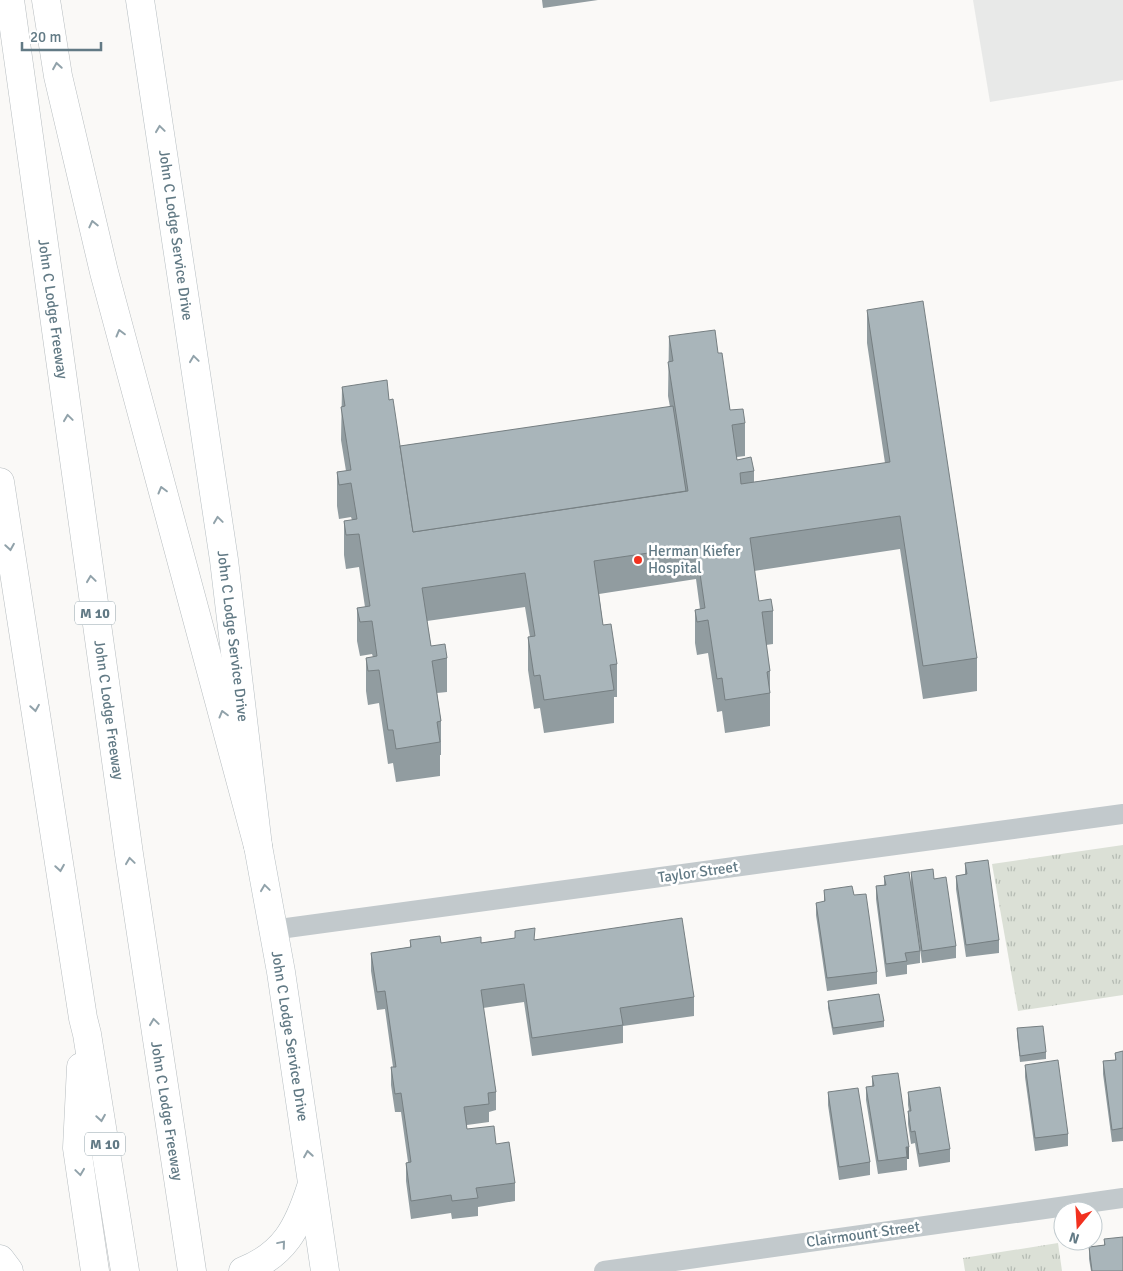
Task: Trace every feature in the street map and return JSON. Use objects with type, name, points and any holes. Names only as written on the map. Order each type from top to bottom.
[{"type":"main road","name":"John C Lodge Freeway","points":[[10,0],[129,854],[192,1271]]},
{"type":"main road","points":[[46,0],[58,76],[104,272],[258,846]]},
{"type":"main road","name":"John C Lodge Service Drive","points":[[140,0],[224,560],[258,846],[325,1271]]},
{"type":"main road","name":"M 10","points":[[0,482],[83,1018],[125,1271]]},
{"type":"main road","points":[[83,1018],[77,1148],[95,1271]]},
{"type":"main road","points":[[243,1271],[264,1263],[282,1245],[302,1217],[312,1182]]},
{"type":"main road","points":[[0,1259],[9,1271]]},
{"type":"street","name":"Taylor Street","points":[[272,930],[1123,814]]},
{"type":"street","name":"Clairmount Street","points":[[604,1271],[1123,1198]]},
{"type":"shaded area","points":[[973,0],[1123,0],[1123,80],[990,102]]},
{"type":"green space","points":[[1123,845],[1123,995],[1018,1011],[992,864]]},
{"type":"green space","points":[[1053,1244],[1053,1251],[1059,1251],[1062,1271],[965,1271],[963,1258]]},
{"type":"building","name":"Herman Kiefer Hospital","points":[[923,301],[977,658],[923,666],[900,516],[750,538],[759,601],[771,599],[773,611],[762,612],[770,671],[767,672],[770,693],[725,700],[722,678],[717,679],[708,620],[697,622],[695,610],[705,608],[696,546],[594,561],[603,625],[611,624],[617,664],[610,665],[614,690],[544,700],[540,675],[534,676],[528,637],[535,636],[525,573],[422,588],[431,646],[445,644],[447,658],[432,661],[441,721],[437,722],[440,742],[396,749],[393,730],[388,730],[379,670],[368,671],[366,658],[377,656],[372,621],[360,622],[357,608],[370,606],[359,534],[346,535],[344,521],[357,519],[351,483],[339,485],[337,472],[351,470],[341,407],[345,406],[342,387],[387,380],[389,400],[393,399],[413,532],[688,491],[668,362],[673,361],[669,336],[715,330],[718,353],[722,353],[730,410],[743,409],[745,423],[732,425],[737,460],[751,457],[754,471],[740,473],[741,484],[890,462],[867,310]]},
{"type":"building","points":[[673,406],[686,491],[413,532],[400,446]]},
{"type":"building","points":[[988,860],[999,940],[966,945],[956,876],[967,874],[965,863]]},
{"type":"building","points":[[933,869],[934,879],[946,877],[956,946],[922,951],[911,872]]},
{"type":"building","points":[[909,872],[920,951],[905,953],[907,961],[886,964],[876,886],[886,885],[884,876]]},
{"type":"building","points":[[852,886],[854,895],[866,894],[877,972],[827,978],[816,903],[825,901],[824,890]]},
{"type":"building","points":[[682,918],[694,997],[620,1008],[623,1025],[532,1038],[524,984],[481,990],[496,1092],[488,1093],[489,1104],[464,1107],[467,1129],[494,1126],[496,1144],[509,1142],[515,1183],[476,1188],[478,1198],[452,1201],[451,1195],[411,1201],[406,1163],[411,1162],[401,1093],[395,1094],[391,1067],[396,1067],[385,991],[377,992],[371,953],[411,947],[410,940],[440,936],[441,943],[481,937],[481,943],[515,938],[515,931],[535,928],[534,940]]},
{"type":"building","points":[[879,994],[884,1021],[833,1028],[828,1001]]},
{"type":"building","points":[[1043,1026],[1046,1052],[1020,1056],[1017,1028]]},
{"type":"building","points":[[1123,1051],[1123,1128],[1112,1130],[1103,1061],[1116,1060],[1115,1053]]},
{"type":"building","points":[[1058,1060],[1068,1134],[1035,1138],[1025,1065]]},
{"type":"building","points":[[898,1073],[909,1147],[906,1147],[907,1157],[878,1161],[866,1087],[874,1086],[872,1076]]},
{"type":"building","points":[[940,1087],[950,1149],[919,1154],[915,1131],[911,1132],[908,1111],[911,1111],[908,1092]]},
{"type":"building","points":[[858,1088],[870,1162],[839,1167],[828,1092]]},
{"type":"building","points":[[1123,1237],[1123,1271],[1092,1271],[1090,1251],[1103,1251],[1104,1239]]},
{"type":"place","name":"Herman Kiefer Hospital","points":[[638,560]]}]
